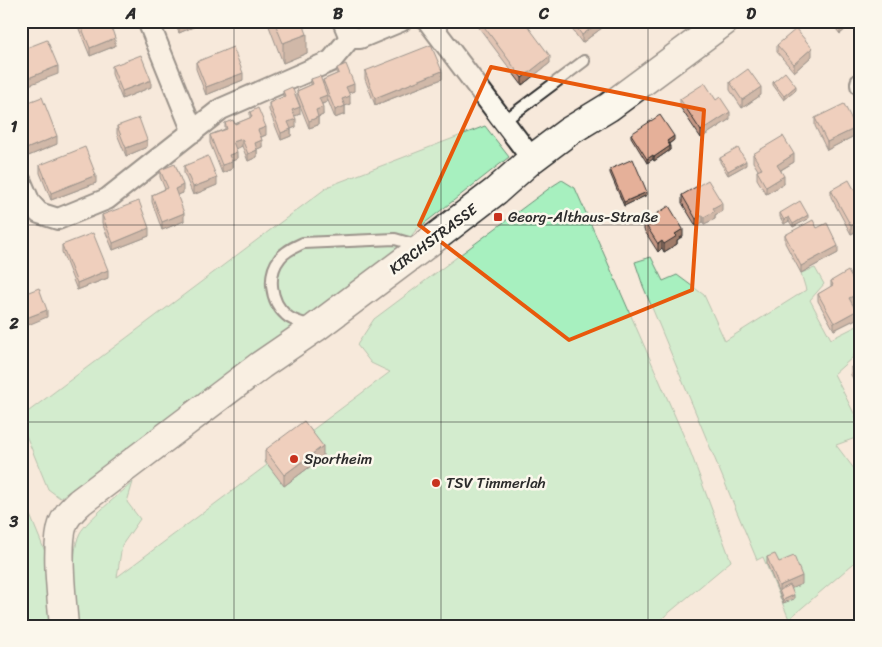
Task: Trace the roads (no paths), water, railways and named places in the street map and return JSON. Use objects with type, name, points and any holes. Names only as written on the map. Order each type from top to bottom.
[{"type":"street","points":[[148,21],[193,132]]},
{"type":"street","points":[[21,182],[30,203],[39,213],[58,219],[107,199],[221,109],[331,61],[347,30],[360,38],[400,21]]},
{"type":"street","points":[[428,21],[532,159]]},
{"type":"street","name":"KIRCHSTRASSE","points":[[64,626],[60,546],[63,525],[70,512],[80,502],[261,365],[315,328],[423,247],[568,132],[609,107],[725,21]]},
{"type":"lane","points":[[504,121],[584,61]]},
{"type":"lane","points":[[315,328],[286,315],[279,307],[271,286],[275,266],[291,248],[303,243],[395,239],[423,247]]},
{"type":"place","name":"Georg-Althaus-Straße","points":[[498,217]]},
{"type":"place","name":"Sportheim","points":[[294,459]]},
{"type":"place","name":"TSV Timmerlah","points":[[436,483]]}]
